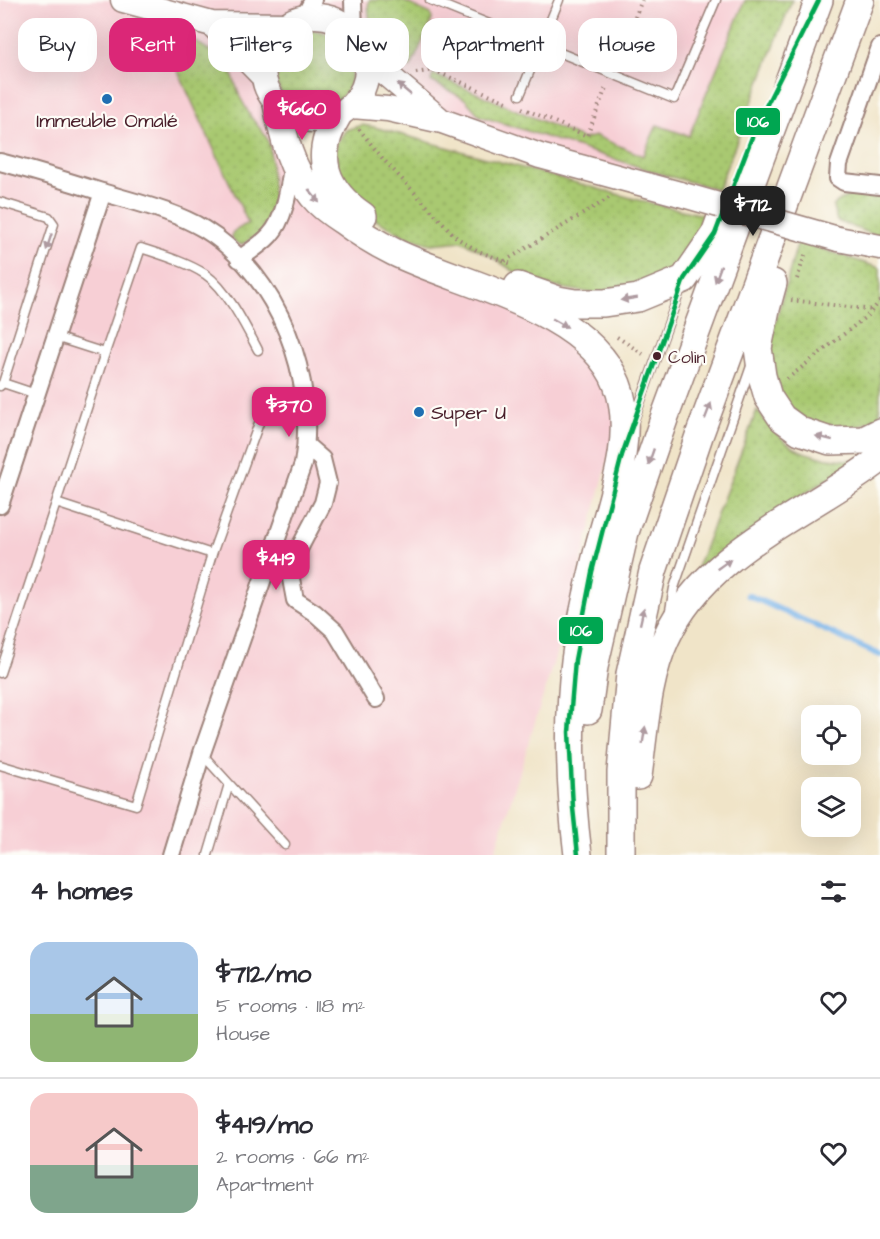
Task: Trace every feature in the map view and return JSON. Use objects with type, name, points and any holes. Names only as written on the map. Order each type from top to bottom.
[{"type":"highway","points":[[628,854],[621,772],[630,674],[652,571],[700,433],[860,0]]},
{"type":"highway","points":[[350,117],[328,131],[324,155],[327,177],[346,204],[375,225],[513,285],[558,300],[574,303],[604,303],[638,298],[684,279],[715,234],[757,124],[819,2]]},
{"type":"highway","points":[[583,855],[584,747],[594,667],[625,532],[665,416],[819,2]]},
{"type":"highway","points":[[849,32],[765,309],[758,348],[768,397],[782,418],[800,431],[830,441],[864,440],[880,432]]},
{"type":"highway","points":[[277,104],[284,142],[312,195],[326,209],[359,233],[395,252],[513,300],[564,324],[588,342],[601,357],[617,384],[625,412],[622,455],[592,572],[575,660],[570,732],[573,808],[578,855]]},
{"type":"highway","points":[[628,854],[653,676],[665,640],[677,615],[694,592],[716,570],[763,535],[880,459]]},
{"type":"main road","points":[[123,0],[208,23]]},
{"type":"main road","points":[[301,14],[274,35],[262,62],[263,76],[268,91],[277,104],[290,114],[306,120],[322,120],[388,109],[442,121],[540,156],[838,239],[880,247]]},
{"type":"main road","points":[[265,18],[301,14],[329,18]]},
{"type":"main road","points":[[259,72],[263,76]]},
{"type":"main road","points":[[350,117],[362,92],[367,72]]},
{"type":"main road","points":[[383,72],[442,121]]},
{"type":"street","points":[[352,0],[353,18]]},
{"type":"street","points":[[880,47],[839,164],[838,178],[844,182],[880,186]]},
{"type":"street","points":[[239,259],[270,235],[279,221],[293,161]]},
{"type":"street","points":[[0,162],[174,215],[204,230],[239,259],[260,281],[284,322],[300,374],[306,445],[303,464],[202,753],[171,855]]},
{"type":"street","points":[[0,505],[103,192]]},
{"type":"street","points":[[306,445],[322,459],[328,483],[323,503],[289,568],[295,600],[315,613],[335,631],[376,699]]},
{"type":"lane","points":[[430,0],[474,18]]},
{"type":"lane","points":[[552,18],[559,0]]},
{"type":"lane","points":[[566,55],[674,99],[716,0]]},
{"type":"lane","points":[[520,95],[530,72]]},
{"type":"lane","points":[[0,202],[49,217],[54,224],[1,385],[36,394]]},
{"type":"lane","points":[[0,673],[141,248],[207,275],[234,305],[258,350]]},
{"type":"lane","points":[[622,455],[684,279]]},
{"type":"lane","points":[[55,337],[105,353]]},
{"type":"lane","points":[[665,640],[674,588],[758,348]]},
{"type":"lane","points":[[0,765],[136,805],[212,554],[259,423]]},
{"type":"lane","points":[[56,503],[212,554]]},
{"type":"lane","points":[[202,753],[285,845]]},
{"type":"lane","points":[[208,855],[229,784]]},
{"type":"path","points":[[521,108],[587,136],[642,0]]},
{"type":"path","points":[[398,85],[419,71],[433,70],[510,103]]},
{"type":"path","points":[[350,117],[383,159],[457,238],[478,251],[513,265]]},
{"type":"path","points":[[505,262],[615,194],[626,180]]},
{"type":"path","points":[[790,300],[873,310]]},
{"type":"path","points":[[768,397],[796,370],[868,315],[880,301]]},
{"type":"path","points":[[613,335],[655,362]]},
{"type":"shaded area","points":[[0,0],[746,0],[689,136],[667,173],[646,187],[442,121],[390,72],[409,72],[409,18],[315,16],[304,18],[208,18],[208,72],[263,72],[265,84],[277,104],[312,195],[601,357],[617,425],[565,625],[494,855],[0,855]]},
{"type":"green space","points":[[369,0],[401,0],[431,14],[432,18],[421,18],[421,45],[411,67],[409,67],[409,18],[370,18]]},
{"type":"green space","points":[[745,0],[792,0],[718,189],[664,175],[480,116],[465,99],[431,81],[433,74],[583,139],[596,136],[643,156],[657,125],[689,136]]},
{"type":"green space","points":[[313,31],[325,33],[325,72],[352,72],[351,78],[346,92],[335,103],[321,108],[305,108],[285,98],[277,85],[274,72],[313,72]]},
{"type":"green space","points":[[196,42],[208,49],[208,72],[231,72],[240,97],[251,117],[266,136],[270,147],[273,200],[270,223],[260,235],[241,245],[231,236],[233,232],[248,223],[178,72],[196,72]]},
{"type":"green space","points":[[362,125],[642,201],[712,217],[681,262],[665,278],[598,294],[532,283],[489,255],[462,241],[431,244],[407,237],[374,219],[337,182],[336,144],[346,130]]},
{"type":"green space","points":[[850,195],[880,197],[880,237],[837,221],[833,207]]},
{"type":"green space","points":[[798,241],[880,268],[880,417],[854,428],[834,428],[808,421],[785,404],[769,360],[773,331]]},
{"type":"green space","points":[[757,410],[779,436],[800,450],[825,458],[857,461],[794,500],[695,573]]},
{"type":"waterway","points":[[748,595],[880,655]]},
{"type":"transit line","name":"106","points":[[578,855],[569,732],[575,660],[592,572],[622,455],[684,279],[715,234],[757,124],[819,0]]},
{"type":"place","name":"Immeuble Omalé","points":[[107,99]]},
{"type":"place","name":"Colin","points":[[657,356]]},
{"type":"place","name":"Super U","points":[[419,412]]}]
